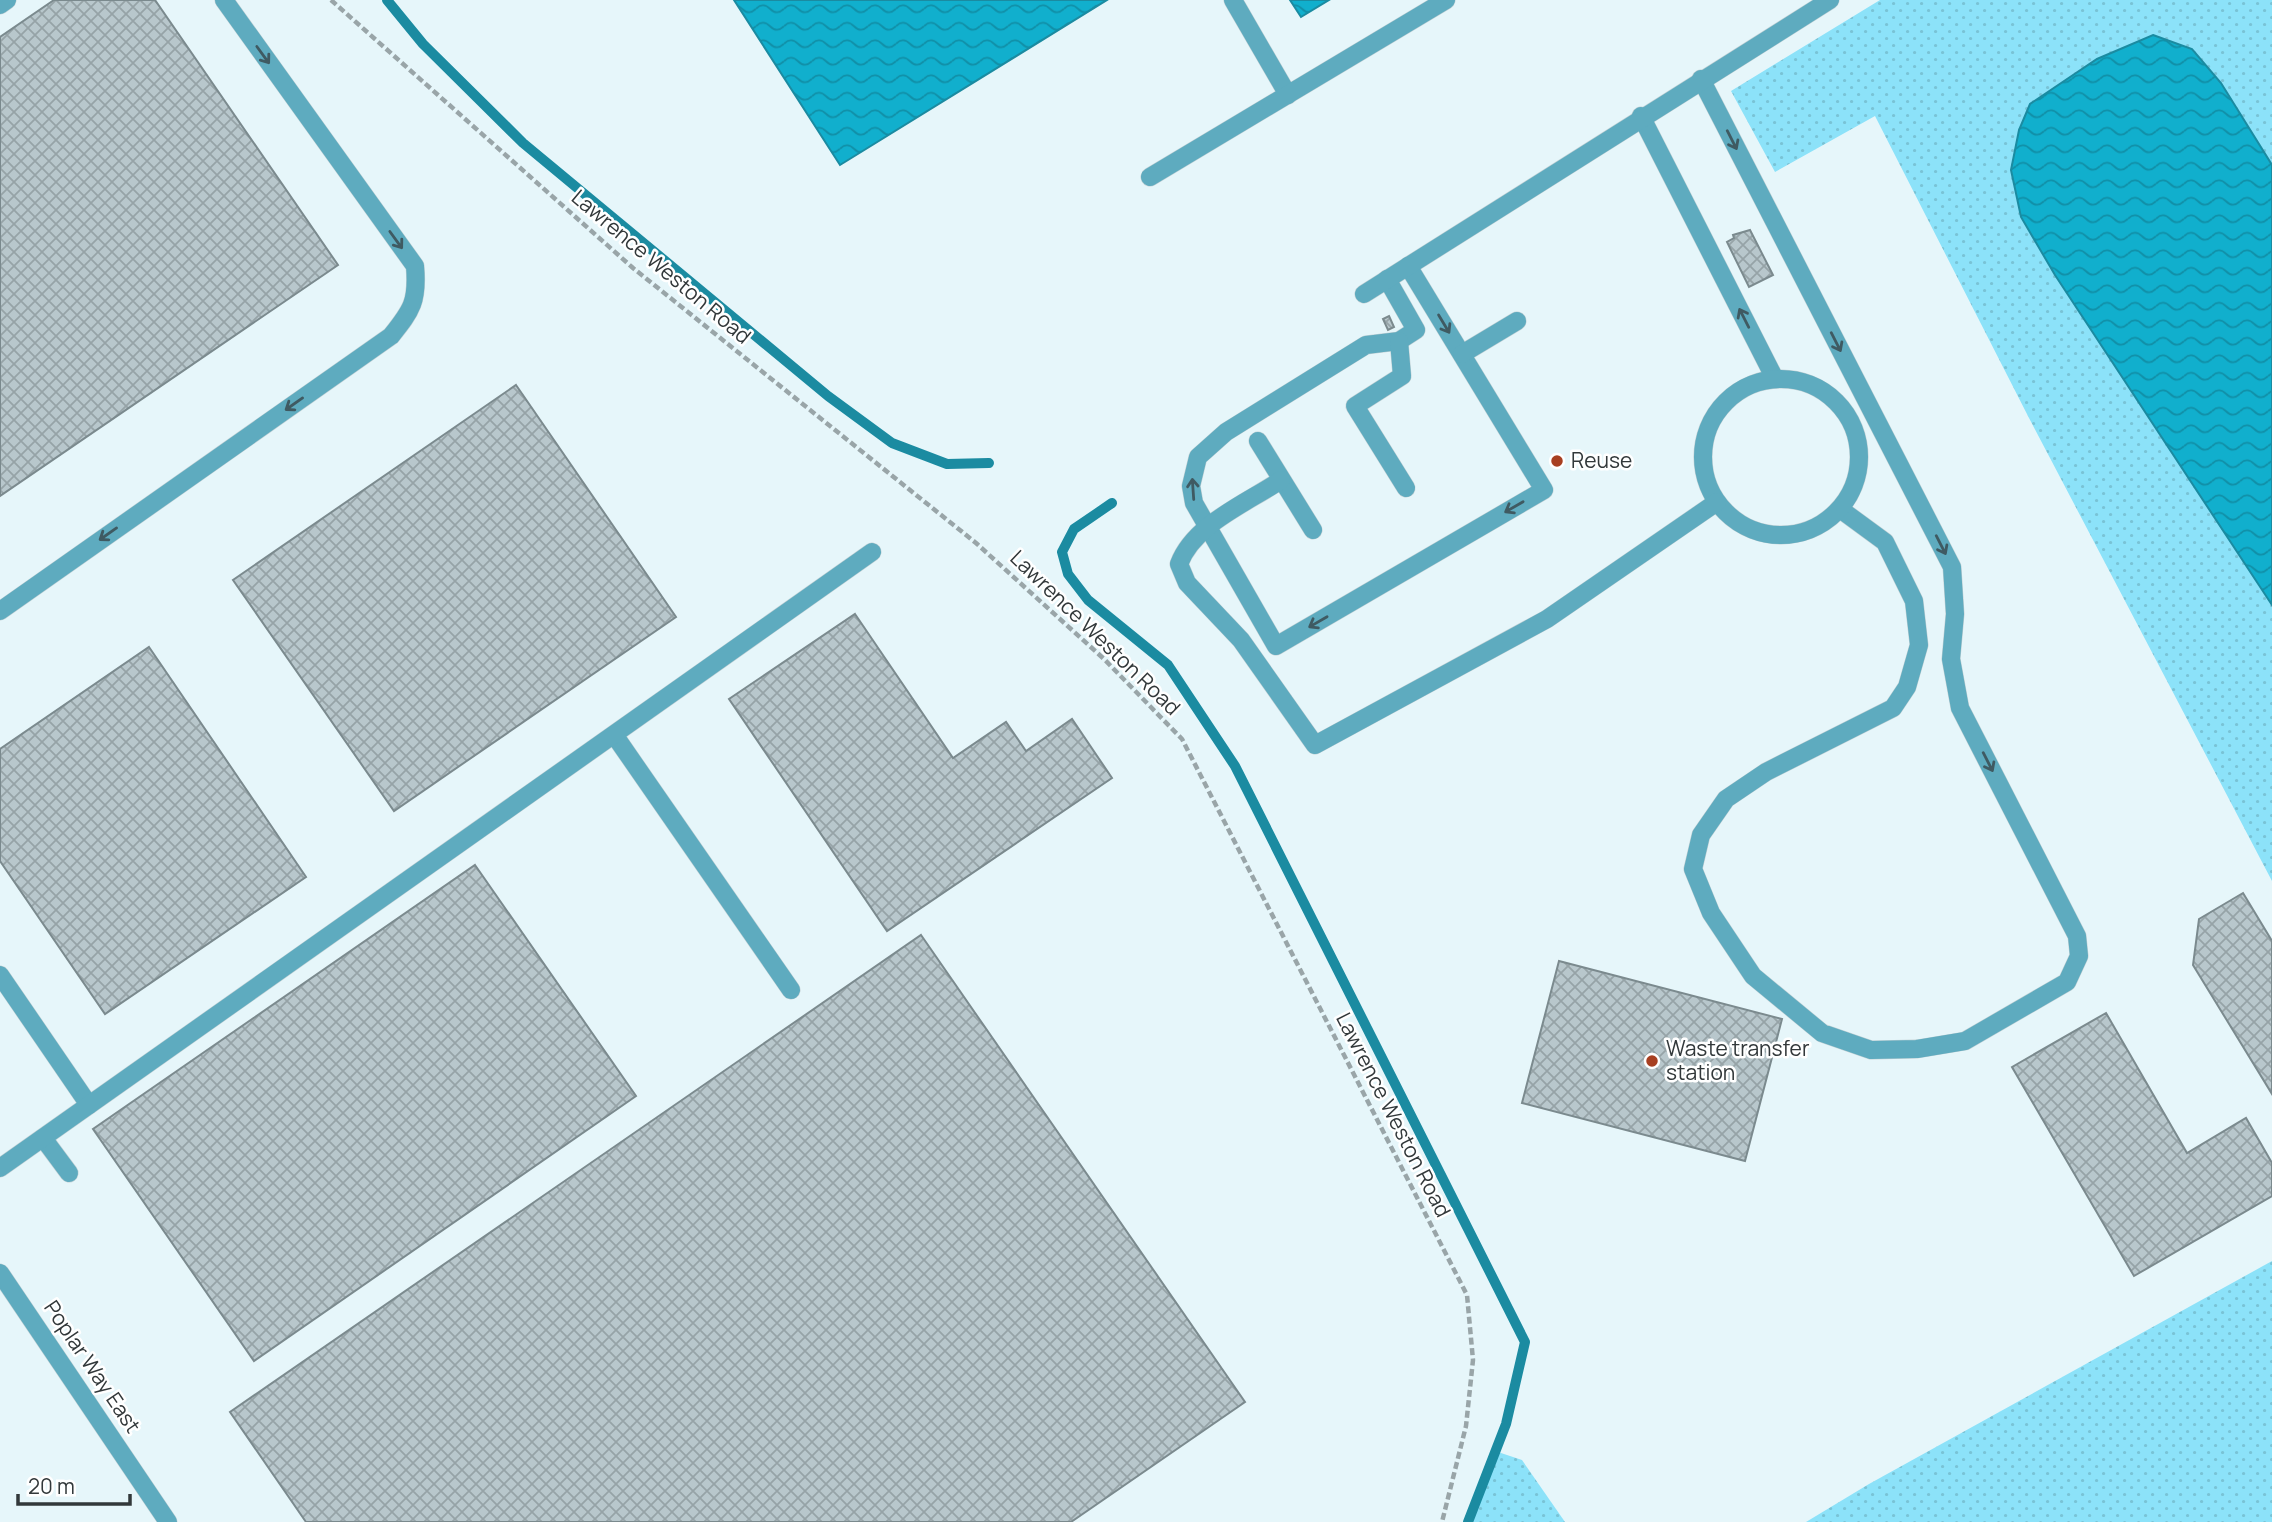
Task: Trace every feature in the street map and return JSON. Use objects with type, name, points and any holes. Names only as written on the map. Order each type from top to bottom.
[{"type":"street","points":[[0,5],[7,0]]},
{"type":"street","points":[[0,611],[26,590],[391,336],[411,311],[417,290],[415,267],[224,0]]},
{"type":"street","points":[[1233,0],[1288,95]]},
{"type":"street","points":[[1150,177],[1446,0]]},
{"type":"street","points":[[1364,293],[1641,116],[1830,0]]},
{"type":"street","points":[[1701,79],[1952,567],[1955,614],[1951,659],[1960,708],[2077,936],[2079,956],[2067,982],[1965,1041],[1917,1049],[1871,1050],[1822,1033],[1753,976],[1711,913],[1693,869],[1701,835],[1726,799],[1766,772],[1893,708],[1907,687],[1919,645],[1914,601],[1885,542],[1840,509]]},
{"type":"street","points":[[1641,116],[1775,379]]},
{"type":"street","points":[[1387,279],[1416,330],[1399,341],[1366,345],[1226,432],[1198,457],[1191,486],[1194,503],[1276,646],[1544,490],[1408,266]]},
{"type":"street","points":[[1462,354],[1517,321]]},
{"type":"street","points":[[1399,341],[1402,376],[1355,406],[1406,488]]},
{"type":"street","points":[[1775,379],[1808,383],[1836,400],[1855,427],[1861,459],[1853,491],[1840,509],[1804,533],[1771,535],[1740,524],[1717,502],[1704,472],[1704,439],[1719,409],[1744,388],[1775,379]]},
{"type":"street","points":[[1855,427],[1875,418]]},
{"type":"street","points":[[1258,441],[1313,530]]},
{"type":"street","points":[[1281,480],[1207,528],[1186,545],[1179,564],[1187,583],[1241,640],[1315,745],[1547,620],[1717,502]]},
{"type":"street","points":[[0,1168],[872,552]]},
{"type":"street","points":[[0,627],[26,590]]},
{"type":"street","points":[[615,736],[790,990]]},
{"type":"street","points":[[0,975],[89,1105]]},
{"type":"street","points":[[43,1138],[69,1173]]},
{"type":"street","name":"Poplar Way East","points":[[0,1273],[168,1522]]},
{"type":"path","name":"Lawrence Weston Road","points":[[331,0],[633,268],[976,543],[1104,659],[1182,739],[1467,1295],[1473,1360],[1466,1426],[1442,1522]]},
{"type":"shaded area","points":[[1880,0],[2272,0],[2272,165],[2221,83],[2192,49],[2153,35],[2055,275],[2272,605],[2272,881],[2029,418],[1875,116],[1775,172],[1731,91]]},
{"type":"shaded area","points":[[2272,1261],[2272,1522],[1806,1522],[1869,1484]]},
{"type":"shaded area","points":[[1495,1451],[1522,1460],[1565,1522],[1468,1522]]},
{"type":"water","points":[[734,0],[1107,0],[840,165]]},
{"type":"water","points":[[1290,0],[1329,0],[1301,17]]},
{"type":"water","points":[[2153,35],[2192,49],[2221,83],[2272,165],[2272,605],[2055,275],[2021,217],[2011,170],[2019,130],[2030,104],[2097,59]]},
{"type":"building","points":[[54,0],[155,0],[338,265],[0,496],[0,37]]},
{"type":"building","points":[[1750,230],[1773,275],[1749,287],[1727,242],[1734,238],[1733,235]]},
{"type":"building","points":[[1389,316],[1394,327],[1388,330],[1383,319]]},
{"type":"building","points":[[516,385],[676,617],[394,811],[233,580]]},
{"type":"building","points":[[855,614],[953,758],[1006,722],[1026,751],[1072,719],[1112,778],[887,931],[729,699]]},
{"type":"building","points":[[149,647],[306,877],[105,1014],[0,861],[0,749]]},
{"type":"building","points":[[475,865],[636,1096],[254,1361],[93,1129]]},
{"type":"building","points":[[2243,893],[2272,941],[2272,1094],[2193,965],[2199,919]]},
{"type":"building","points":[[921,935],[1245,1402],[1071,1522],[306,1522],[230,1412]]},
{"type":"building","name":"Waste transfer station","points":[[1559,961],[1782,1019],[1745,1161],[1522,1103]]},
{"type":"building","points":[[2106,1013],[2187,1153],[2246,1118],[2272,1163],[2272,1196],[2134,1276],[2012,1067]]},
{"type":"waterway","points":[[387,0],[423,44],[523,143],[828,396],[892,443],[947,464],[989,463]]},
{"type":"waterway","points":[[1112,503],[1074,529],[1062,552],[1068,574],[1088,600],[1168,665],[1235,766],[1525,1342],[1506,1424],[1468,1522]]},
{"type":"place","name":"Reuse","points":[[1557,461]]},
{"type":"place","name":"Waste transfer station","points":[[1652,1061]]}]
